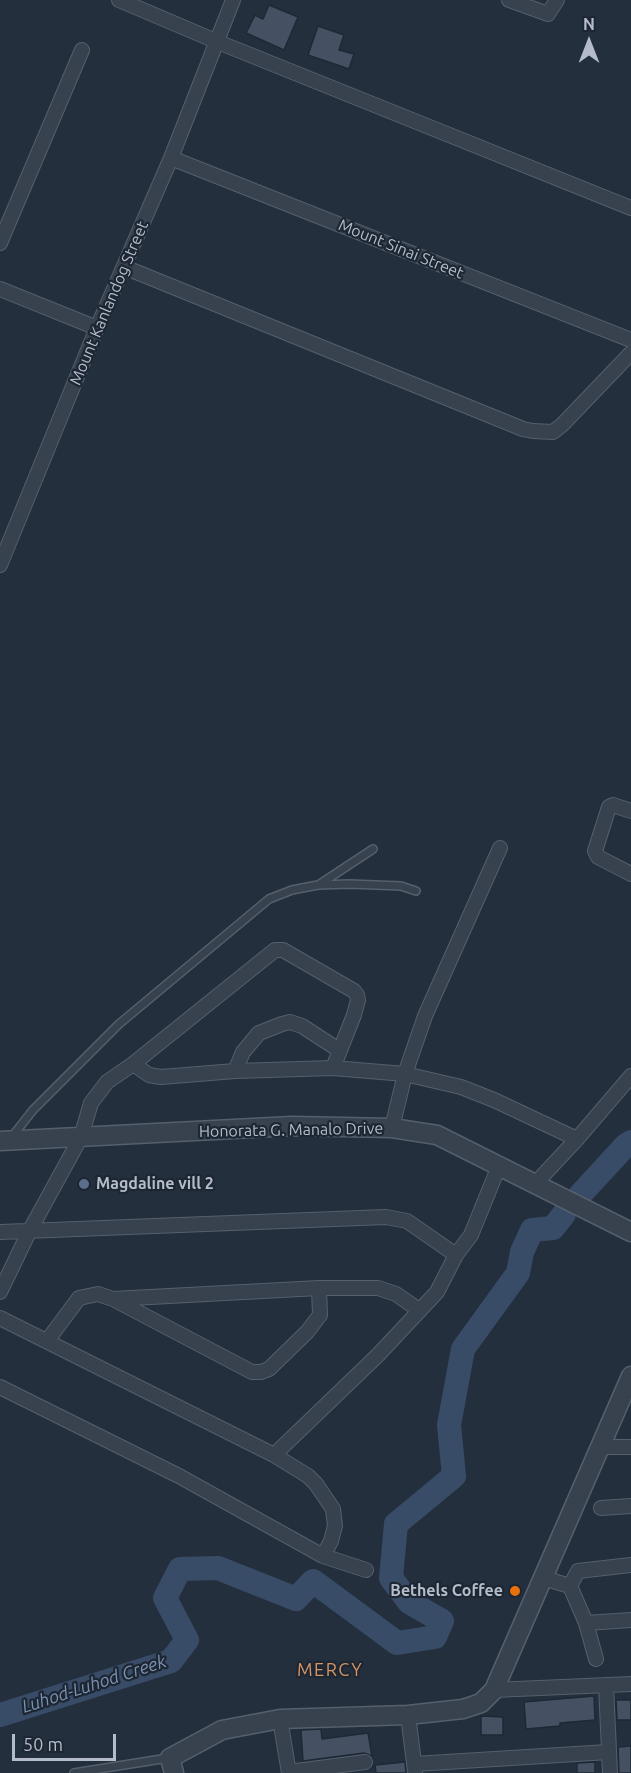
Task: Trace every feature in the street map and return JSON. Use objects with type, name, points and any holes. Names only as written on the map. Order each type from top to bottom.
[{"type":"street","points":[[119,0],[631,208]]},
{"type":"street","name":"Mount Kanlandog Street","points":[[0,565],[97,328],[171,158],[233,0]]},
{"type":"street","points":[[509,0],[548,14],[557,0]]},
{"type":"street","points":[[0,243],[82,50]]},
{"type":"street","name":"Mount Sinai Street","points":[[171,158],[631,340]]},
{"type":"street","points":[[124,267],[523,429],[544,433],[553,432],[561,425],[631,353]]},
{"type":"street","points":[[0,289],[97,328]]},
{"type":"street","points":[[631,811],[613,805],[609,807],[595,851],[598,857],[631,874]]},
{"type":"street","points":[[392,1128],[405,1074],[425,1016],[500,848]]},
{"type":"street","points":[[0,1292],[30,1230],[81,1137],[91,1103],[107,1082],[133,1064],[272,952],[283,950],[357,994],[357,1007],[333,1068]]},
{"type":"street","points":[[236,1071],[243,1052],[259,1033],[282,1023],[290,1022],[302,1026],[339,1050]]},
{"type":"street","points":[[133,1064],[149,1075],[161,1077],[236,1071],[333,1068],[405,1074],[472,1091],[577,1139]]},
{"type":"street","points":[[534,1185],[631,1076]]},
{"type":"street","name":"Honorata G. Manalo Drive","points":[[5,1141],[292,1126],[392,1128],[437,1136],[631,1233]]},
{"type":"street","points":[[274,1455],[378,1355],[437,1292],[456,1255],[471,1235],[499,1166]]},
{"type":"street","points":[[0,1232],[386,1217],[407,1221],[456,1255]]},
{"type":"street","points":[[113,1299],[319,1288],[378,1288],[396,1294],[419,1310]]},
{"type":"street","points":[[47,1341],[79,1298],[98,1294],[113,1299],[252,1372],[261,1372],[269,1369],[307,1332],[320,1315],[319,1288]]},
{"type":"street","points":[[0,1318],[274,1455],[308,1476],[333,1509],[335,1526],[331,1541],[323,1556]]},
{"type":"street","points":[[172,1765],[222,1730],[280,1719],[408,1715],[463,1709],[481,1702],[494,1690],[631,1376]]},
{"type":"street","points":[[0,1387],[179,1476],[323,1556],[366,1570]]},
{"type":"street","points":[[599,1447],[631,1447]]},
{"type":"street","points":[[601,1508],[631,1506]]},
{"type":"street","points":[[570,1586],[578,1571],[631,1565]]},
{"type":"street","points":[[543,1578],[570,1586]]},
{"type":"street","points":[[570,1586],[586,1623],[596,1659]]},
{"type":"street","points":[[586,1623],[631,1620]]},
{"type":"street","points":[[606,1684],[610,1773]]},
{"type":"street","points":[[494,1690],[631,1684]]},
{"type":"street","points":[[408,1715],[415,1769],[608,1752]]},
{"type":"street","points":[[280,1719],[289,1773],[365,1762]]},
{"type":"lane","points":[[318,885],[373,849]]},
{"type":"lane","points":[[5,1141],[119,1024],[269,899],[292,890],[318,885],[401,886],[416,891]]},
{"type":"lane","points":[[74,1773],[172,1765]]},
{"type":"building","points":[[269,5],[298,17],[284,50],[246,33],[255,15],[263,19]]},
{"type":"building","points":[[318,26],[344,35],[339,50],[354,54],[349,69],[308,55]]},
{"type":"building","points":[[594,1696],[595,1720],[526,1729],[524,1702]]},
{"type":"building","points":[[616,1700],[631,1700],[631,1720],[617,1720]]},
{"type":"building","points":[[481,1716],[503,1717],[503,1735],[481,1735]]},
{"type":"building","points":[[321,1729],[322,1739],[368,1733],[372,1756],[364,1753],[303,1761],[301,1730]]},
{"type":"building","points":[[631,1746],[631,1773],[619,1773],[618,1747]]},
{"type":"building","points":[[405,1762],[406,1773],[376,1773],[375,1765]]},
{"type":"building","points":[[595,1762],[595,1773],[577,1773],[577,1763]]},
{"type":"waterway","name":"Luhod-Luhod Creek","points":[[580,1195],[631,1142]]},
{"type":"waterway","name":"Luhod-Luhod Creek","points":[[0,1715],[171,1661],[187,1640],[165,1598],[180,1569],[218,1568],[296,1599],[313,1581],[397,1643],[435,1637],[442,1621],[409,1602],[391,1578],[396,1524],[454,1476],[449,1425],[463,1349],[518,1273],[522,1252],[532,1230],[553,1228],[564,1214]]},
{"type":"place","name":"Magdaline vill 2","points":[[84,1184]]},
{"type":"place","name":"Bethels Coffee","points":[[515,1591]]},
{"type":"district","name":"MERCY","points":[[330,1670]]}]
